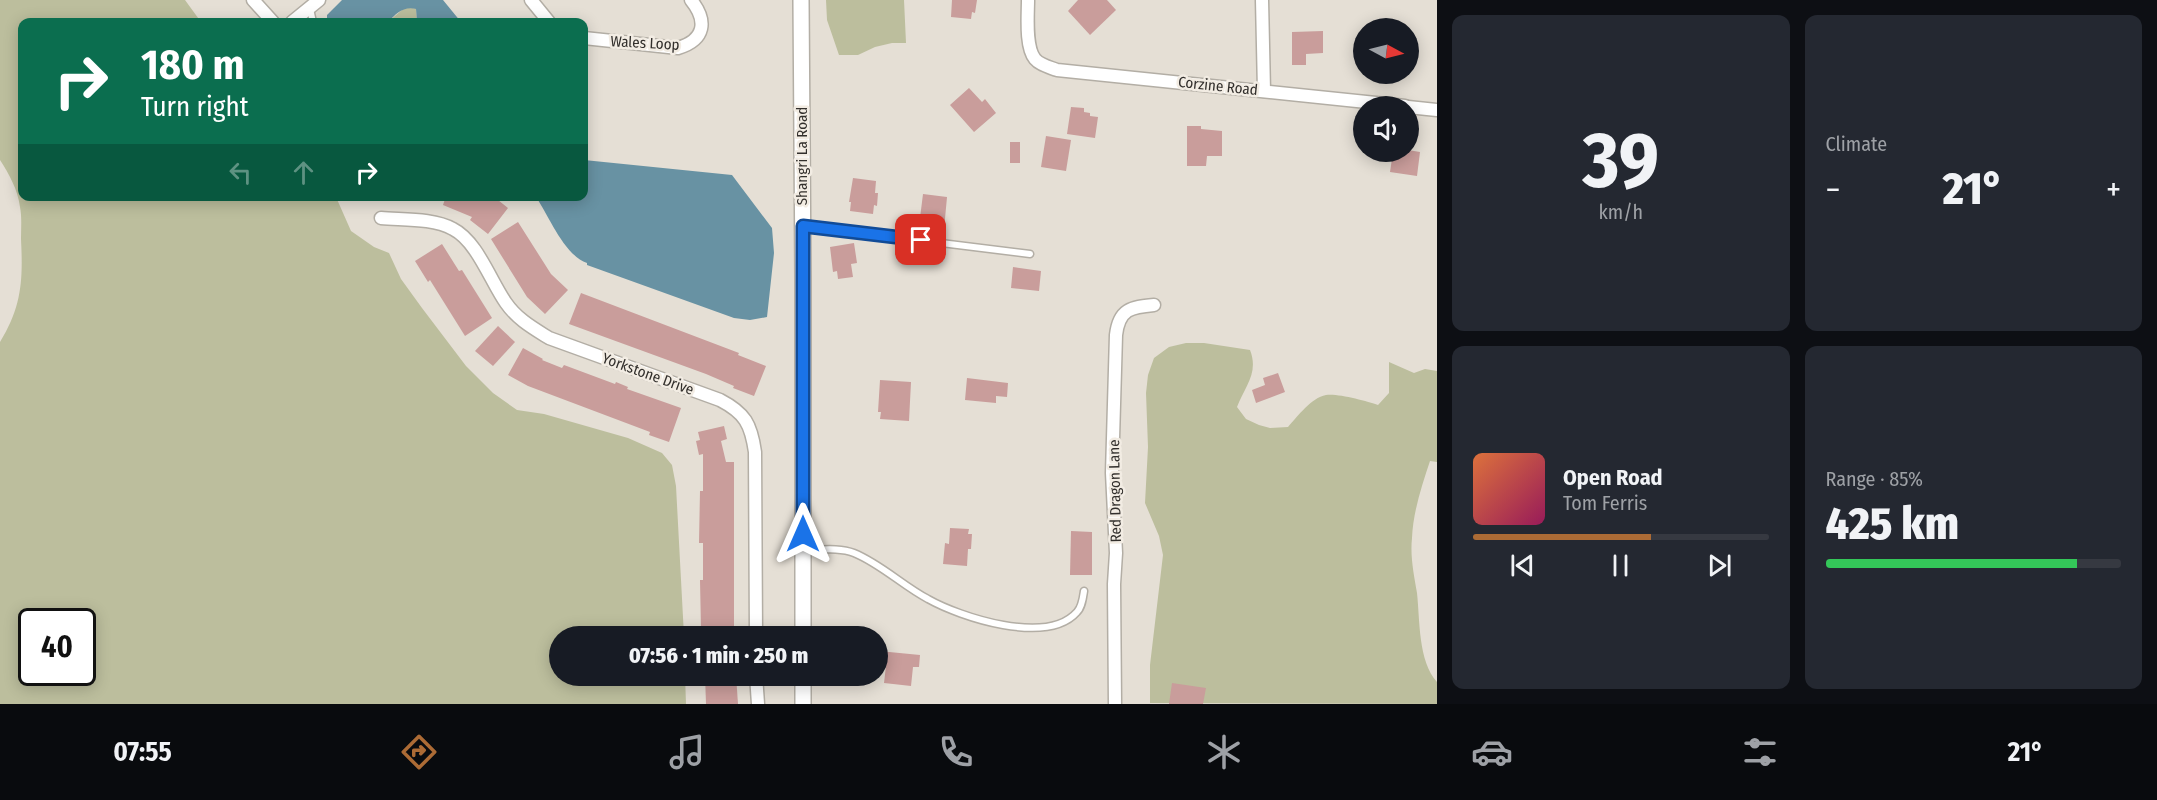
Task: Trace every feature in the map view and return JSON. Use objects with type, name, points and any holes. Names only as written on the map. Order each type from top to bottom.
[{"type":"street","points":[[253,0],[269,18]]},
{"type":"street","points":[[531,0],[546,18]]},
{"type":"street","name":"Wales Loop","points":[[588,38],[678,48],[691,44],[700,34],[702,20],[691,0]]},
{"type":"street","name":"Shangri La Road","points":[[801,0],[803,626]]},
{"type":"street","name":"Corzine Road","points":[[1028,0],[1029,42],[1034,58],[1044,66],[1057,70],[1353,101]]},
{"type":"street","points":[[1262,0],[1264,91]]},
{"type":"street","points":[[296,18],[314,4]]},
{"type":"street","name":"Corzine Road","points":[[1419,108],[1437,110]]},
{"type":"street","name":"Yorkstone Drive","points":[[381,218],[436,223],[454,229],[470,244],[507,304],[531,327],[549,338],[720,399],[733,406],[745,418],[752,432],[755,452],[756,626]]},
{"type":"street","name":"Red Dragon Lane","points":[[1115,704],[1116,553],[1112,473],[1117,321],[1131,307],[1154,305]]},
{"type":"street","points":[[757,686],[758,704]]},
{"type":"street","points":[[803,686],[803,704]]},
{"type":"lane","points":[[803,226],[1030,254]]},
{"type":"lane","points":[[803,550],[851,552],[869,560],[946,609],[1010,627],[1046,626],[1070,618],[1078,612],[1084,591]]},
{"type":"green space","points":[[0,0],[185,0],[198,18],[18,18],[18,198],[0,160]]},
{"type":"green space","points":[[826,0],[904,0],[906,43],[875,47],[858,55],[839,55],[827,20]]},
{"type":"green space","points":[[410,7],[416,9],[417,18],[393,18],[403,9]]},
{"type":"green space","points":[[19,201],[338,201],[351,231],[374,247],[389,253],[401,279],[422,308],[466,366],[493,393],[517,410],[544,414],[628,438],[662,453],[672,465],[676,486],[683,626],[549,626],[549,686],[685,686],[686,704],[0,704],[0,342],[17,304],[22,267]]},
{"type":"green space","points":[[1186,343],[1204,343],[1250,350],[1252,373],[1237,407],[1246,419],[1270,428],[1288,427],[1310,404],[1326,395],[1344,396],[1378,405],[1389,393],[1389,362],[1414,373],[1425,369],[1437,371],[1437,462],[1430,461],[1421,489],[1414,518],[1412,552],[1421,640],[1426,663],[1437,682],[1437,704],[1150,703],[1150,665],[1163,555],[1159,536],[1145,503],[1148,447],[1146,393],[1148,375],[1154,358],[1169,347]]},
{"type":"water","points":[[342,0],[443,0],[458,18],[417,18],[416,9],[411,8],[400,11],[392,18],[327,18],[327,15]]},
{"type":"water","points":[[588,160],[732,175],[772,228],[774,253],[767,317],[750,320],[734,318],[587,265],[571,252],[538,201],[588,201]]},
{"type":"building","points":[[952,0],[977,0],[975,13],[972,12],[971,19],[951,17]]},
{"type":"building","points":[[1078,0],[1107,0],[1116,10],[1090,35],[1068,11]]},
{"type":"building","points":[[1323,31],[1323,53],[1306,54],[1306,65],[1292,65],[1292,32]]},
{"type":"building","points":[[969,88],[982,102],[985,99],[996,113],[974,132],[950,105]]},
{"type":"building","points":[[1071,107],[1084,108],[1084,112],[1090,113],[1090,116],[1098,117],[1095,138],[1067,134]]},
{"type":"building","points":[[1187,126],[1201,126],[1201,129],[1222,131],[1222,156],[1207,156],[1206,166],[1187,166]]},
{"type":"building","points":[[1046,136],[1071,140],[1066,171],[1041,167]]},
{"type":"building","points":[[1010,142],[1020,142],[1020,163],[1010,163]]},
{"type":"building","points":[[1392,162],[1419,162],[1417,176],[1390,172]]},
{"type":"building","points":[[853,178],[876,181],[877,206],[874,205],[873,214],[850,211],[851,202],[849,202]]},
{"type":"building","points":[[923,194],[947,197],[944,229],[919,226]]},
{"type":"building","points":[[444,201],[499,201],[508,208],[488,234],[470,220],[472,217],[443,205]]},
{"type":"building","points":[[518,222],[551,274],[568,290],[545,314],[527,297],[491,239]]},
{"type":"building","points":[[854,243],[857,263],[851,264],[853,277],[838,279],[837,271],[833,272],[830,247]]},
{"type":"building","points":[[442,244],[459,271],[462,270],[492,318],[465,336],[430,280],[428,282],[415,261]]},
{"type":"building","points":[[908,246],[921,247],[921,257],[907,256]]},
{"type":"building","points":[[1013,267],[1041,271],[1039,291],[1011,288]]},
{"type":"building","points":[[581,293],[739,353],[738,355],[766,366],[754,396],[706,374],[569,324]]},
{"type":"building","points":[[498,326],[515,342],[493,366],[475,351]]},
{"type":"building","points":[[523,348],[542,360],[562,368],[564,365],[615,384],[616,382],[628,387],[627,389],[681,408],[669,442],[649,435],[650,432],[528,386],[508,375]]},
{"type":"building","points":[[1278,373],[1285,392],[1256,403],[1252,390],[1265,385],[1263,378]]},
{"type":"building","points":[[967,378],[1008,383],[1007,397],[996,396],[996,403],[965,400]]},
{"type":"building","points":[[880,380],[911,382],[909,421],[880,419],[881,412],[878,412]]},
{"type":"building","points":[[724,426],[727,439],[721,441],[726,462],[734,462],[734,626],[701,626],[700,580],[703,580],[703,543],[699,543],[703,454],[699,455],[696,441],[700,440],[698,432]]},
{"type":"building","points":[[950,528],[969,529],[968,534],[972,534],[967,566],[943,564],[945,543],[949,544]]},
{"type":"building","points":[[1071,531],[1092,532],[1092,575],[1070,575]]},
{"type":"building","points":[[888,652],[920,655],[919,667],[913,667],[911,686],[888,683]]},
{"type":"building","points":[[1172,683],[1206,688],[1203,704],[1169,704]]},
{"type":"building","points":[[705,686],[737,686],[738,704],[706,704]]},
{"type":"route","points":[[803,534],[803,226],[921,240]]}]
